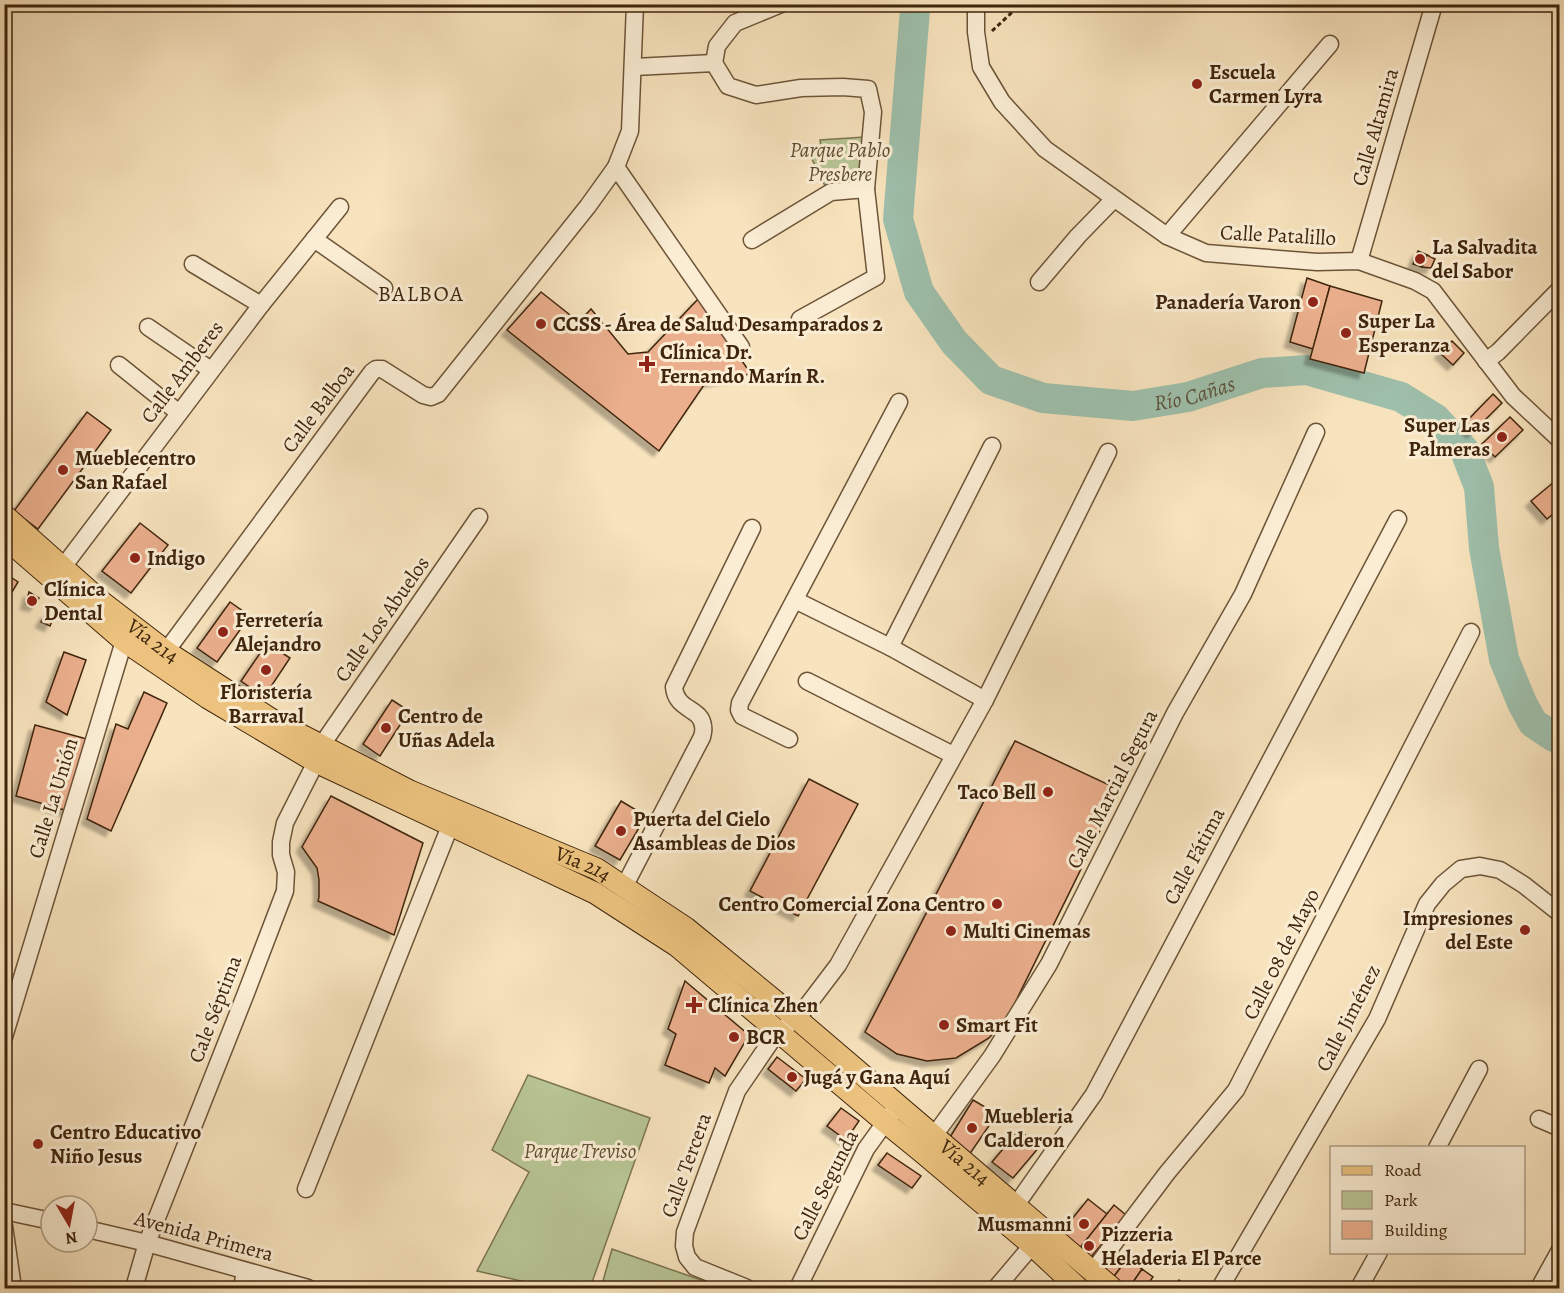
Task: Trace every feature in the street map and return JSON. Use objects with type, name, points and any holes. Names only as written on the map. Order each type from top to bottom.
[{"type":"main road","name":"Vía 214","points":[[4,515],[162,658]]},
{"type":"main road","name":"Vía 214","points":[[4,537],[124,641],[162,658],[274,721],[319,754],[450,826],[595,893],[677,946],[885,1122],[928,1144],[1016,1205],[1038,1238],[1078,1288]]},
{"type":"main road","name":"Vía 214","points":[[319,754],[597,869],[686,928],[898,1106],[928,1144],[1038,1238],[1092,1271],[1112,1288]]},
{"type":"street","name":"Calle Balboa","points":[[162,658],[372,372],[382,369],[423,395],[431,397],[438,394],[588,206],[616,167],[630,131],[636,4]]},
{"type":"street","points":[[781,4],[735,22],[717,46],[714,63],[728,86],[756,95],[801,88],[868,89],[873,112],[866,189],[876,277],[800,319]]},
{"type":"street","name":"Calle Patalillo","points":[[976,4],[976,32],[981,67],[1002,102],[1045,149],[1167,236],[1206,253],[1317,262],[1359,261],[1415,281],[1433,291],[1512,396],[1560,440]]},
{"type":"street","name":"Calle Altamira","points":[[1359,261],[1434,4]]},
{"type":"street","points":[[1167,236],[1330,44]]},
{"type":"street","points":[[634,67],[714,63]]},
{"type":"street","points":[[616,167],[741,347]]},
{"type":"street","points":[[752,240],[831,192],[866,189]]},
{"type":"street","points":[[1039,282],[1114,198]]},
{"type":"street","name":"Calle Amberes","points":[[63,567],[261,305],[340,207]]},
{"type":"street","points":[[314,238],[384,288]]},
{"type":"street","points":[[193,264],[261,305]]},
{"type":"street","points":[[1486,361],[1498,352],[1560,289]]},
{"type":"street","points":[[148,327],[211,370]]},
{"type":"street","points":[[119,365],[179,413]]},
{"type":"street","points":[[789,739],[742,716],[739,710],[740,703],[898,402]]},
{"type":"street","name":"Calle Marcial Segura","points":[[928,1144],[992,1056],[1049,964],[1175,713],[1243,594],[1316,432]]},
{"type":"street","points":[[890,647],[992,446]]},
{"type":"street","points":[[778,1032],[797,1019],[838,965],[985,700],[1108,452]]},
{"type":"street","name":"Calle Los Abuelos","points":[[319,754],[479,517]]},
{"type":"street","name":"Calle Fátima","points":[[1016,1205],[1094,1094],[1398,519]]},
{"type":"street","points":[[624,887],[702,737],[704,726],[700,717],[678,701],[674,687],[752,528]]},
{"type":"street","points":[[795,600],[890,647],[985,700]]},
{"type":"street","name":"Calle 08 de Mayo","points":[[1092,1271],[1167,1173],[1236,1090],[1471,632]]},
{"type":"street","name":"Calle La Unión","points":[[4,1037],[124,641]]},
{"type":"street","points":[[807,681],[953,755]]},
{"type":"street","name":"Cale Séptima","points":[[134,1288],[147,1243],[285,891],[286,872],[281,855],[281,842],[285,823],[319,754]]},
{"type":"street","points":[[306,1189],[450,826]]},
{"type":"street","name":"Calle Jiménez","points":[[1220,1288],[1377,1019],[1427,904],[1443,884],[1461,869],[1480,866],[1500,870],[1560,911]]},
{"type":"street","name":"Calle Tercera","points":[[747,1288],[695,1267],[687,1257],[684,1246],[685,1232],[737,1091],[778,1032]]},
{"type":"street","points":[[1438,1146],[1479,1069]]},
{"type":"street","name":"Calle Segunda","points":[[798,1288],[866,1149],[898,1106]]},
{"type":"street","points":[[1539,1119],[1560,1128]]},
{"type":"street","points":[[4,1211],[39,1218]]},
{"type":"street","points":[[4,1226],[13,1288]]},
{"type":"street","name":"Avenida Primera","points":[[99,1232],[308,1288]]},
{"type":"street","points":[[996,1288],[1038,1238]]},
{"type":"street","points":[[1539,1288],[1560,1250]]},
{"type":"street","points":[[1359,1288],[1378,1254]]},
{"type":"street","points":[[242,1288],[245,1271]]},
{"type":"path","points":[[977,44],[1021,4]]},
{"type":"green space","name":"Parque Pablo Presbere","points":[[864,137],[860,181],[826,188],[807,149],[821,147],[820,140]]},
{"type":"green space","name":"Parque Treviso","points":[[528,1075],[650,1118],[590,1288],[552,1288],[477,1271],[529,1172],[492,1150]]},
{"type":"green space","points":[[612,1249],[724,1288],[601,1288]]},
{"type":"building","name":"La Salvadita del Sabor","points":[[1418,251],[1427,255],[1422,267],[1413,264]]},
{"type":"building","points":[[1427,255],[1435,259],[1431,268],[1422,267]]},
{"type":"building","name":"Panadería Varon","points":[[1307,278],[1330,286],[1313,349],[1290,342]]},
{"type":"building","name":"Super La Esperanza","points":[[1330,286],[1382,301],[1364,373],[1310,359]]},
{"type":"building","name":"Clínica Dr. Fernando Marín R.","points":[[541,292],[579,322],[591,309],[628,354],[648,352],[699,298],[751,374],[706,382],[659,451],[507,330]]},
{"type":"building","points":[[1452,341],[1464,353],[1453,365],[1440,353]]},
{"type":"building","points":[[1493,394],[1502,403],[1472,433],[1464,424]]},
{"type":"building","name":"Mueblecentro San Rafael","points":[[87,412],[111,430],[38,529],[14,511]]},
{"type":"building","name":"Super Las Palmeras","points":[[1510,417],[1523,430],[1495,457],[1482,444]]},
{"type":"building","points":[[1560,477],[1560,508],[1547,519],[1531,501]]},
{"type":"building","name":"Indigo","points":[[140,523],[168,545],[131,593],[102,571]]},
{"type":"building","points":[[9,576],[18,582],[12,592],[4,589]]},
{"type":"building","name":"Clínica Dental","points":[[29,592],[39,598],[35,606],[26,604]]},
{"type":"building","name":"Ferretería Alejandro","points":[[230,602],[250,616],[217,662],[197,648]]},
{"type":"building","points":[[46,613],[54,616],[50,626],[41,622]]},
{"type":"building","name":"Floristería Barraval","points":[[267,643],[290,658],[264,697],[241,681]]},
{"type":"building","points":[[64,652],[86,660],[67,715],[46,702]]},
{"type":"building","points":[[144,692],[167,703],[111,831],[87,819],[116,724],[128,729]]},
{"type":"building","name":"Centro de Uñas Adela","points":[[392,700],[409,711],[380,756],[363,744]]},
{"type":"building","points":[[35,725],[87,739],[68,811],[16,796]]},
{"type":"building","name":"Centro Comercial Zona Centro","points":[[1015,741],[1120,790],[1008,1017],[989,1038],[956,1058],[927,1061],[897,1054],[865,1032]]},
{"type":"building","points":[[809,779],[858,804],[798,916],[750,891]]},
{"type":"building","points":[[331,796],[423,843],[394,935],[318,901],[317,868],[302,847]]},
{"type":"building","name":"Puerta del Cielo Asambleas de Dios","points":[[621,801],[646,816],[620,860],[595,846]]},
{"type":"building","points":[[685,981],[749,1035],[725,1076],[715,1068],[709,1083],[665,1065],[676,1034],[668,1029]]},
{"type":"building","points":[[777,1057],[806,1079],[796,1091],[768,1069]]},
{"type":"building","name":"Muebleria Calderon","points":[[973,1100],[997,1114],[969,1155],[947,1142]]},
{"type":"building","points":[[841,1108],[859,1121],[846,1140],[827,1126]]},
{"type":"building","points":[[1019,1130],[1040,1146],[1013,1178],[992,1162]]},
{"type":"building","points":[[887,1153],[921,1176],[912,1188],[878,1165]]},
{"type":"building","name":"Musmanni","points":[[1088,1199],[1107,1214],[1079,1249],[1060,1234]]},
{"type":"building","points":[[1114,1205],[1126,1215],[1091,1257],[1079,1249]]},
{"type":"building","points":[[1113,1249],[1127,1259],[1112,1279],[1098,1269]]},
{"type":"building","points":[[1127,1259],[1142,1269],[1129,1288],[1124,1288],[1112,1279]]},
{"type":"building","points":[[1142,1269],[1153,1277],[1145,1288],[1129,1288]]},
{"type":"building","points":[[1179,1280],[1187,1286],[1173,1288]]},
{"type":"waterway","name":"Río Cañas","points":[[913,4],[915,10],[898,219],[919,292],[954,342],[991,380],[1043,398],[1133,406],[1188,397],[1262,373],[1307,370],[1401,397],[1436,419],[1465,451],[1479,487],[1484,548],[1504,659],[1533,723],[1554,737],[1560,737]]},
{"type":"place","name":"Escuela Carmen Lyra","points":[[1197,84]]},
{"type":"place","name":"La Salvadita del Sabor","points":[[1420,259]]},
{"type":"place","name":"Panadería Varon","points":[[1313,302]]},
{"type":"place","name":"CCSS - Área de Salud Desamparados 2","points":[[541,324]]},
{"type":"place","name":"Super La Esperanza","points":[[1346,333]]},
{"type":"place","name":"Clínica Dr. Fernando Marín R.","points":[[647,364]]},
{"type":"place","name":"Super Las Palmeras","points":[[1502,437]]},
{"type":"place","name":"Mueblecentro San Rafael","points":[[63,470]]},
{"type":"place","name":"Indigo","points":[[135,558]]},
{"type":"place","name":"Clínica Dental","points":[[32,601]]},
{"type":"place","name":"Ferretería Alejandro","points":[[223,632]]},
{"type":"place","name":"Floristería Barraval","points":[[266,670]]},
{"type":"place","name":"Centro de Uñas Adela","points":[[386,728]]},
{"type":"place","name":"Taco Bell","points":[[1048,792]]},
{"type":"place","name":"Puerta del Cielo Asambleas de Dios","points":[[621,831]]},
{"type":"place","name":"Centro Comercial Zona Centro","points":[[997,904]]},
{"type":"place","name":"Impresiones del Este","points":[[1525,930]]},
{"type":"place","name":"Multi Cinemas","points":[[951,931]]},
{"type":"place","name":"Clínica Zhen","points":[[694,1005]]},
{"type":"place","name":"Smart Fit","points":[[944,1025]]},
{"type":"place","name":"BCR","points":[[734,1037]]},
{"type":"place","name":"Jugá y Gana Aquí","points":[[792,1077]]},
{"type":"place","name":"Muebleria Calderon","points":[[972,1128]]},
{"type":"place","name":"Centro Educativo Niño Jesus","points":[[38,1144]]},
{"type":"place","name":"Musmanni","points":[[1084,1224]]},
{"type":"place","name":"Pizzeria Heladeria El Parce","points":[[1089,1246]]},
{"type":"district","name":"BALBOA","points":[[421,293]]}]
